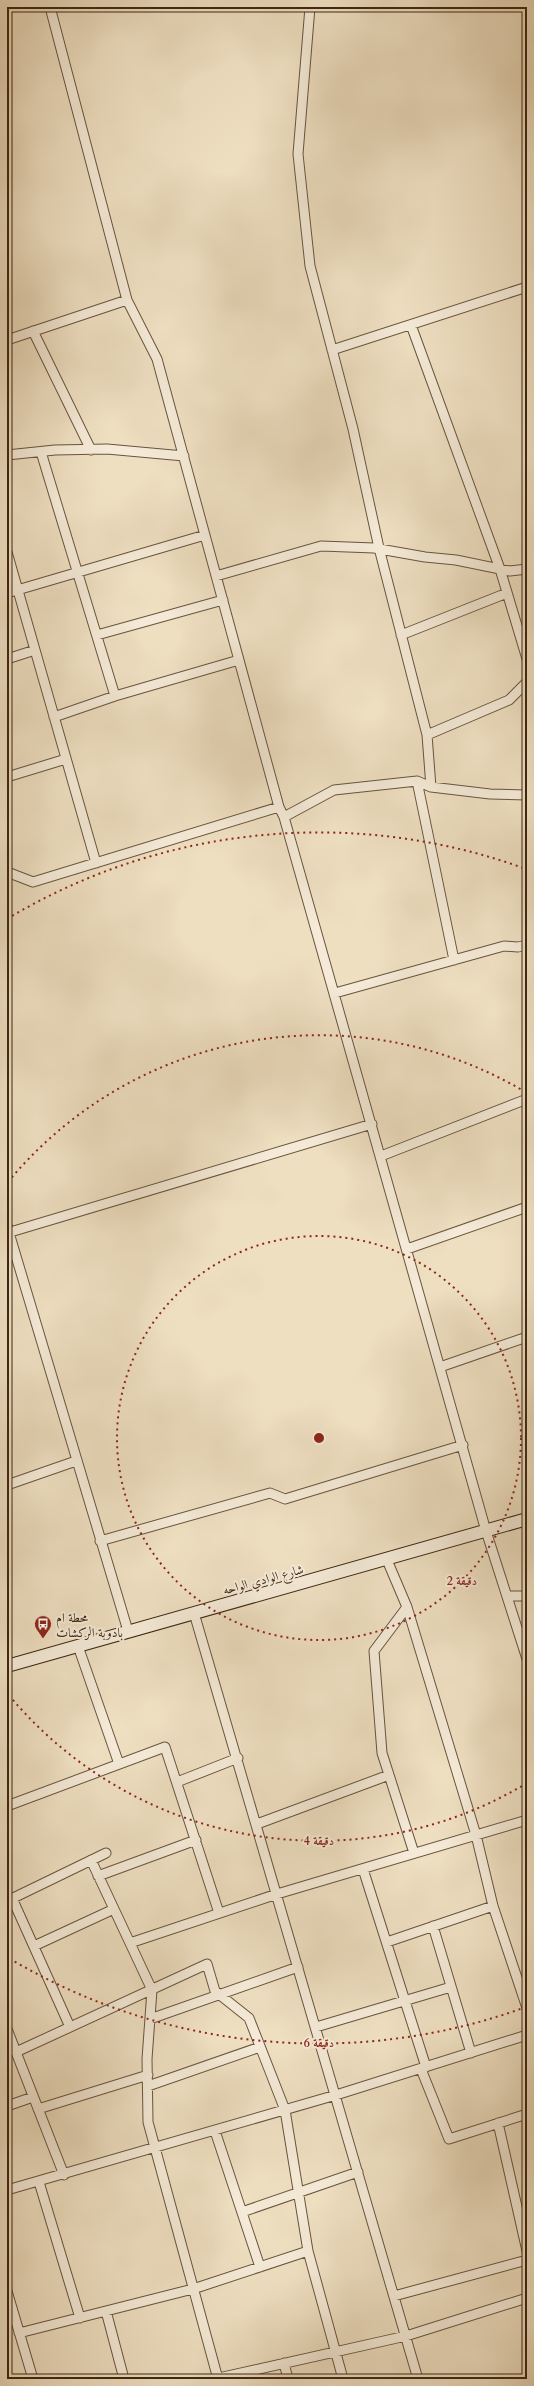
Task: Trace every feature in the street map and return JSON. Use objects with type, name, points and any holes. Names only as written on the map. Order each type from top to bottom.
[{"type":"main road","name":"شارع الوادي الواحه","points":[[7,1666],[128,1631],[387,1560],[527,1519]]},
{"type":"street","points":[[50,7],[126,300],[157,359],[279,807],[284,817],[335,993],[486,1531],[527,1659]]},
{"type":"street","points":[[310,7],[298,154],[310,266],[353,429],[379,548],[427,735],[431,787]]},
{"type":"street","points":[[332,350],[527,287]]},
{"type":"street","points":[[7,340],[126,300]]},
{"type":"street","points":[[411,324],[500,569],[527,659]]},
{"type":"street","points":[[33,331],[91,450]]},
{"type":"street","points":[[7,455],[91,450],[184,456]]},
{"type":"street","points":[[41,452],[115,696]]},
{"type":"street","points":[[7,593],[205,535]]},
{"type":"street","points":[[216,576],[321,546],[379,548],[510,571],[527,569]]},
{"type":"street","points":[[7,552],[96,863]]},
{"type":"street","points":[[401,635],[507,593]]},
{"type":"street","points":[[97,635],[223,600]]},
{"type":"street","points":[[7,658],[35,650]]},
{"type":"street","points":[[54,717],[115,696],[239,660]]},
{"type":"street","points":[[427,735],[509,700],[527,682]]},
{"type":"street","points":[[7,777],[66,759]]},
{"type":"street","points":[[284,817],[334,790],[417,781],[431,787],[490,794],[527,795]]},
{"type":"street","points":[[417,781],[454,960]]},
{"type":"street","points":[[7,872],[33,882],[279,807]]},
{"type":"street","points":[[335,993],[504,946],[518,947],[527,945]]},
{"type":"street","points":[[381,1156],[527,1100]]},
{"type":"street","points":[[128,1631],[8,1230],[372,1124]]},
{"type":"street","points":[[407,1249],[527,1207]]},
{"type":"street","points":[[440,1367],[527,1337]]},
{"type":"street","points":[[100,1541],[270,1493],[285,1499],[463,1445]]},
{"type":"street","points":[[7,1485],[76,1461]]},
{"type":"street","points":[[387,1560],[407,1606],[476,1835],[493,1906],[527,2008]]},
{"type":"street","points":[[508,1596],[527,1596]]},
{"type":"street","points":[[407,1606],[374,1651],[382,1753],[414,1853]]},
{"type":"street","points":[[194,1613],[238,1758],[418,2379]]},
{"type":"street","points":[[78,1646],[119,1764]]},
{"type":"street","points":[[7,1806],[165,1747],[219,1913]]},
{"type":"street","points":[[177,1782],[238,1758]]},
{"type":"street","points":[[257,1824],[389,1775]]},
{"type":"street","points":[[130,1943],[277,1894],[527,1820]]},
{"type":"street","points":[[98,1876],[196,1840]]},
{"type":"street","points":[[70,2027],[34,1946],[10,1899],[106,1853]]},
{"type":"street","points":[[91,1860],[152,1990],[148,2075],[148,2122],[194,2289],[216,2379],[406,2336],[527,2298]]},
{"type":"street","points":[[363,1868],[405,2000],[424,2068],[450,2139],[527,2114]]},
{"type":"street","points":[[386,1942],[493,1906]]},
{"type":"street","points":[[34,1946],[114,1909]]},
{"type":"street","points":[[433,1926],[471,2053]]},
{"type":"street","points":[[16,2052],[207,1964],[215,1991],[249,2018],[285,2110],[308,2251],[343,2379]]},
{"type":"street","points":[[150,2020],[298,1967]]},
{"type":"street","points":[[316,2027],[451,1987]]},
{"type":"street","points":[[7,2029],[64,2175]]},
{"type":"street","points":[[7,2190],[64,2175],[336,2095],[527,2035]]},
{"type":"street","points":[[148,2086],[260,2047]]},
{"type":"street","points":[[38,2108],[148,2075]]},
{"type":"street","points":[[7,2106],[33,2097]]},
{"type":"street","points":[[498,2123],[527,2251]]},
{"type":"street","points":[[215,2131],[260,2267]]},
{"type":"street","points":[[242,2212],[358,2172]]},
{"type":"street","points":[[39,2182],[80,2318]]},
{"type":"street","points":[[19,2333],[194,2289],[308,2251]]},
{"type":"street","points":[[394,2296],[527,2260]]},
{"type":"street","points":[[7,2291],[33,2379]]},
{"type":"street","points":[[106,2311],[124,2379]]},
{"type":"street","points":[[284,2363],[288,2379]]},
{"type":"place","name":"محطة ام بادوبة الركشات","points":[[43,1639]]}]
